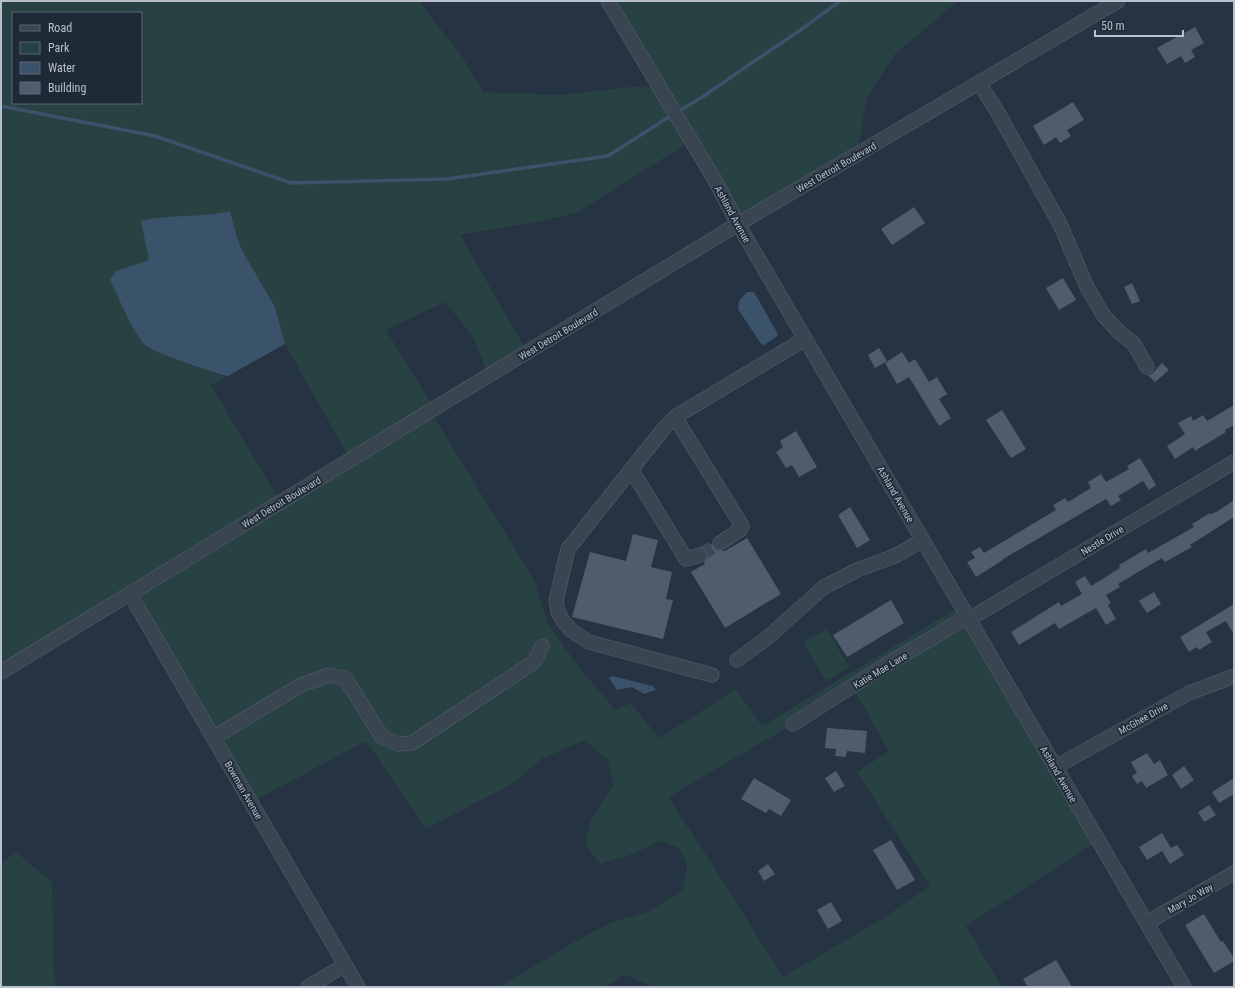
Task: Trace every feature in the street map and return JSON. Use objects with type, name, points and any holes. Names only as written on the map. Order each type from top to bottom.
[{"type":"street","name":"Ashland Avenue","points":[[608,1],[716,182],[738,224],[1184,987]]},
{"type":"street","name":"West Detroit Boulevard","points":[[1,672],[738,224],[1118,1]]},
{"type":"street","points":[[979,83],[997,110],[1060,224],[1088,287],[1104,316],[1120,333],[1134,344],[1147,367]]},
{"type":"street","points":[[712,675],[589,642],[572,631],[563,621],[558,612],[556,601],[568,549],[665,427],[676,417],[805,339]]},
{"type":"street","points":[[676,417],[742,526],[740,530],[720,543]]},
{"type":"street","name":"Nestle Drive","points":[[968,617],[1234,462]]},
{"type":"street","points":[[631,469],[686,559],[700,555]]},
{"type":"street","points":[[737,660],[767,638],[824,587],[857,570],[894,556],[923,540]]},
{"type":"street","name":"Bowman Avenue","points":[[130,594],[358,987]]},
{"type":"street","name":"Katie Mae Lane","points":[[793,724],[879,669],[968,617]]},
{"type":"street","points":[[213,738],[301,685],[329,675],[345,678],[382,737],[398,744],[412,743],[534,662],[542,646]]},
{"type":"street","name":"McGhee Drive","points":[[1055,767],[1189,692],[1234,676]]},
{"type":"street","name":"Mary Jo Way","points":[[1147,924],[1234,873]]},
{"type":"street","points":[[308,987],[345,965]]},
{"type":"green space","points":[[1,1],[419,1],[463,58],[483,92],[563,95],[630,87],[652,87],[686,144],[576,213],[532,223],[460,235],[524,346],[486,369],[472,335],[445,302],[386,330],[431,403],[347,454],[285,344],[275,307],[242,250],[230,211],[218,214],[149,260],[116,271],[146,347],[213,373],[228,376],[211,385],[277,496],[1,664]]},
{"type":"green space","points":[[615,1],[958,1],[895,54],[866,99],[859,145],[740,215]]},
{"type":"green space","points":[[434,417],[534,580],[548,624],[578,666],[615,710],[631,703],[659,738],[736,689],[762,726],[956,609],[959,613],[935,629],[875,664],[785,721],[788,727],[668,797],[718,873],[783,977],[882,919],[930,886],[857,772],[889,751],[855,692],[966,625],[1093,844],[966,926],[1002,987],[655,987],[625,975],[604,987],[499,987],[578,940],[610,923],[650,911],[683,890],[687,866],[680,848],[660,841],[630,855],[600,864],[585,844],[591,820],[613,785],[609,761],[585,740],[541,759],[512,784],[426,829],[366,741],[256,800],[138,597]]},
{"type":"green space","points":[[827,629],[849,667],[826,681],[803,642]]},
{"type":"green space","points":[[16,852],[52,882],[54,970],[56,987],[1,987],[1,863]]},
{"type":"water","points":[[230,211],[242,250],[275,307],[285,344],[228,376],[184,362],[158,352],[145,345],[130,323],[110,280],[116,271],[149,260],[141,221],[163,217],[208,215]]},
{"type":"water","points":[[747,292],[754,292],[778,334],[764,345],[761,344],[738,309],[739,301]]},
{"type":"water","points":[[612,676],[653,686],[656,690],[644,694],[632,687],[617,690],[609,678]]},
{"type":"building","points":[[1195,27],[1204,43],[1191,50],[1195,57],[1185,63],[1181,56],[1167,64],[1157,48]]},
{"type":"building","points":[[1073,102],[1084,120],[1067,130],[1071,136],[1060,143],[1056,137],[1044,145],[1033,126]]},
{"type":"building","points":[[914,207],[925,223],[892,245],[881,229]]},
{"type":"building","points":[[1063,278],[1076,300],[1059,310],[1046,288]]},
{"type":"building","points":[[1132,283],[1140,301],[1132,304],[1124,287]]},
{"type":"building","points":[[879,348],[887,361],[875,368],[868,355]]},
{"type":"building","points":[[902,352],[909,363],[915,359],[929,382],[937,377],[947,394],[939,399],[951,418],[939,426],[909,377],[897,384],[885,363]]},
{"type":"building","points":[[1162,363],[1169,370],[1155,382],[1148,375],[1152,374]]},
{"type":"building","points":[[1234,405],[1234,425],[1225,430],[1226,432],[1195,451],[1193,447],[1175,459],[1167,446],[1185,434],[1178,423],[1191,416],[1193,421],[1203,415],[1207,421]]},
{"type":"building","points":[[1002,410],[1026,449],[1011,458],[986,420]]},
{"type":"building","points":[[796,431],[817,467],[799,477],[792,465],[786,468],[776,452],[783,447],[780,441]]},
{"type":"building","points":[[1140,458],[1156,485],[1149,490],[1143,481],[1118,496],[1121,500],[1111,506],[1106,499],[1003,559],[976,577],[967,562],[975,558],[971,552],[980,547],[984,553],[1056,510],[1053,505],[1065,498],[1068,502],[1091,488],[1088,482],[1101,474],[1106,482],[1129,469],[1127,466]]},
{"type":"building","points":[[1234,500],[1234,517],[1190,545],[1192,547],[1165,562],[1162,558],[1118,584],[1120,587],[1106,595],[1111,603],[1108,605],[1116,619],[1106,625],[1096,608],[1059,629],[1055,623],[1019,645],[1011,632],[1059,602],[1061,606],[1082,594],[1075,582],[1085,576],[1091,586],[1120,568],[1119,565],[1146,549],[1148,553],[1194,527],[1192,524],[1210,513],[1211,514],[1218,511]]},
{"type":"building","points":[[850,507],[870,540],[857,548],[838,515]]},
{"type":"building","points":[[633,534],[658,540],[651,567],[672,572],[666,599],[673,600],[663,639],[572,617],[590,552],[626,561]]},
{"type":"building","points":[[747,538],[781,594],[725,628],[691,572],[705,564],[704,562],[708,557],[708,553],[705,548],[712,544],[716,550],[725,551]]},
{"type":"building","points":[[1154,592],[1161,604],[1147,613],[1139,601]]},
{"type":"building","points":[[891,600],[904,623],[847,657],[833,635]]},
{"type":"building","points":[[1234,604],[1234,635],[1226,621],[1206,632],[1212,642],[1199,650],[1197,647],[1189,652],[1180,637]]},
{"type":"building","points":[[827,728],[867,731],[865,753],[847,751],[846,757],[835,756],[836,749],[825,748]]},
{"type":"building","points":[[1147,753],[1154,764],[1160,760],[1168,775],[1146,788],[1142,781],[1137,784],[1132,776],[1137,773],[1131,762]]},
{"type":"building","points":[[1184,766],[1194,780],[1181,789],[1172,775]]},
{"type":"building","points":[[836,771],[845,786],[834,792],[825,778]]},
{"type":"building","points":[[754,778],[791,800],[781,816],[769,809],[766,813],[741,799]]},
{"type":"building","points":[[1234,778],[1234,794],[1219,803],[1212,792]]},
{"type":"building","points":[[1209,805],[1216,815],[1204,822],[1198,812]]},
{"type":"building","points":[[1162,833],[1171,848],[1177,845],[1184,855],[1170,864],[1162,851],[1147,860],[1139,847]]},
{"type":"building","points":[[891,840],[915,880],[897,890],[873,850]]},
{"type":"building","points":[[768,864],[775,874],[764,881],[758,871]]},
{"type":"building","points":[[831,902],[842,921],[828,929],[817,910]]},
{"type":"building","points":[[1204,914],[1221,942],[1223,941],[1234,958],[1234,961],[1214,973],[1185,925]]},
{"type":"building","points":[[1056,960],[1072,987],[1028,987],[1023,979]]},
{"type":"waterway","points":[[677,112],[701,98],[840,1]]},
{"type":"waterway","points":[[1,106],[155,136],[291,183],[447,179],[608,156],[672,115]]},
{"type":"tunnel","points":[[700,555],[720,543]]}]
